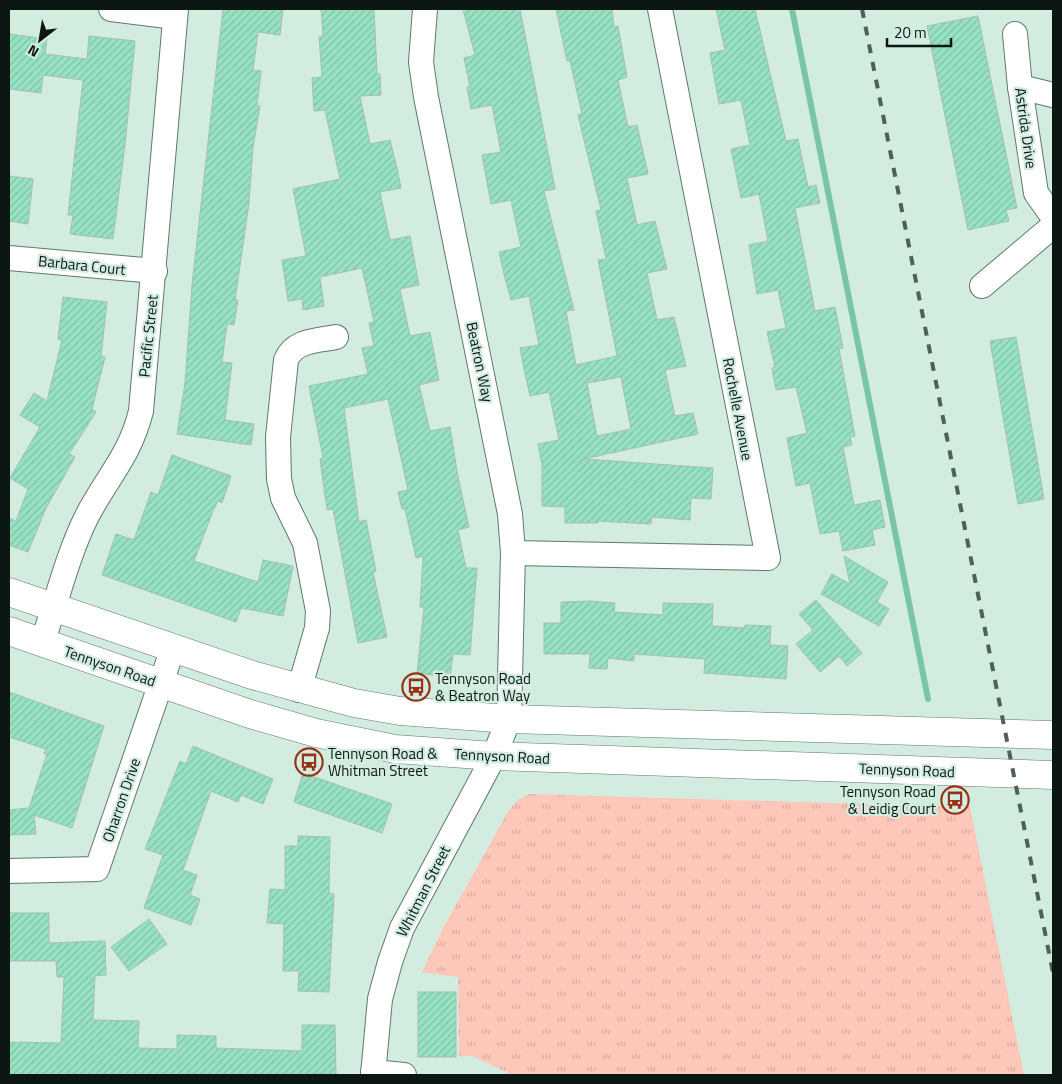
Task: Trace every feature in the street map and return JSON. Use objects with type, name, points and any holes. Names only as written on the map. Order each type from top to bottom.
[{"type":"main road","points":[[9,592],[299,690],[354,703],[400,711],[509,719],[1053,734]]},
{"type":"main road","name":"Tennyson Road","points":[[9,632],[250,714],[348,740],[395,749],[494,756],[1053,775]]},
{"type":"street","points":[[112,9],[176,13]]},
{"type":"street","name":"Beatron Way","points":[[426,9],[422,62],[426,97],[510,514],[513,553],[509,719]]},
{"type":"street","name":"Rochelle Avenue","points":[[513,553],[768,558],[660,9]]},
{"type":"street","name":"Pacific Street","points":[[42,643],[86,518],[125,455],[136,432],[141,411],[155,272],[176,13]]},
{"type":"street","name":"Astrida Drive","points":[[1015,34],[1020,87],[1036,193],[1053,217]]},
{"type":"street","points":[[1020,87],[1053,95]]},
{"type":"street","points":[[982,286],[1053,226]]},
{"type":"street","name":"Barbara Court","points":[[9,258],[155,272]]},
{"type":"street","points":[[299,690],[317,628],[318,611],[305,543],[283,498],[279,479],[277,457],[286,360],[290,350],[297,345],[336,337]]},
{"type":"street","name":"Oharron Drive","points":[[9,871],[97,869],[173,648]]},
{"type":"street","name":"Whitman Street","points":[[373,1074],[380,999],[402,928],[494,756],[509,719]]},
{"type":"street","points":[[373,1074],[404,1075]]},
{"type":"green space","points":[[529,794],[970,807],[1024,1075],[513,1075],[472,1056],[459,1056],[458,977],[422,972],[442,930],[509,810],[518,800]]},
{"type":"building","points":[[223,9],[283,9],[280,35],[258,32],[253,70],[261,71],[257,106],[260,106],[253,147],[249,203],[235,300],[238,300],[234,325],[227,324],[222,362],[232,363],[225,420],[254,424],[251,445],[177,434],[185,383],[192,285]]},
{"type":"building","points":[[321,9],[374,9],[377,74],[380,74],[381,95],[360,96],[370,144],[390,140],[397,168],[401,188],[380,192],[390,240],[410,236],[419,285],[400,289],[410,336],[430,332],[439,380],[419,385],[430,431],[450,427],[469,527],[458,530],[466,568],[477,568],[470,655],[453,654],[450,677],[417,673],[424,607],[420,607],[423,556],[416,558],[405,509],[402,509],[398,492],[408,490],[388,399],[344,408],[359,522],[366,520],[376,571],[373,572],[387,637],[358,643],[333,509],[327,510],[320,459],[323,458],[309,386],[368,374],[362,348],[374,346],[369,323],[374,322],[362,268],[320,277],[324,306],[303,310],[302,299],[288,301],[282,260],[306,256],[293,189],[340,179],[325,110],[314,111],[312,78],[322,77],[319,37],[323,36]]},
{"type":"building","points":[[463,9],[520,9],[555,189],[544,191],[574,310],[566,311],[576,365],[617,356],[598,260],[606,259],[596,211],[601,210],[578,115],[582,114],[570,61],[567,61],[556,9],[612,9],[614,27],[618,26],[627,77],[618,80],[628,127],[637,125],[648,174],[627,178],[637,225],[655,221],[667,269],[647,273],[657,320],[674,317],[686,366],[665,370],[675,416],[693,413],[698,434],[584,459],[713,468],[711,499],[691,498],[690,520],[652,517],[651,524],[598,521],[598,523],[565,523],[565,507],[542,506],[542,465],[538,444],[559,440],[549,392],[530,396],[524,369],[520,348],[539,345],[529,296],[511,300],[499,252],[521,247],[511,200],[491,204],[482,155],[501,152],[492,105],[471,109],[467,87],[470,87],[464,58],[475,55]],"holes":[[[621,377],[631,429],[597,436],[587,383]]]},
{"type":"building","points":[[716,9],[755,9],[786,141],[798,139],[808,187],[816,185],[820,203],[795,208],[815,311],[835,307],[843,348],[839,349],[855,436],[850,437],[852,445],[843,447],[854,505],[880,500],[885,527],[872,530],[875,545],[843,551],[839,531],[820,534],[810,483],[796,486],[787,438],[807,433],[796,387],[776,390],[772,368],[775,367],[767,332],[786,328],[778,290],[757,294],[749,245],[768,241],[759,194],[741,198],[731,149],[750,145],[741,100],[719,104],[710,53],[725,50]]},
{"type":"building","points":[[978,16],[1017,208],[1006,210],[1009,221],[968,230],[927,26]]},
{"type":"building","points":[[9,34],[47,39],[45,54],[87,59],[89,36],[135,41],[125,145],[113,239],[70,234],[73,215],[68,215],[83,80],[43,75],[41,93],[9,89]]},
{"type":"building","points":[[9,176],[33,179],[28,224],[9,221]]},
{"type":"building","points":[[63,297],[107,302],[101,356],[105,357],[92,409],[96,412],[69,454],[75,457],[46,508],[28,552],[9,545],[9,518],[16,521],[28,489],[10,478],[40,427],[20,415],[34,393],[47,401],[62,340],[58,339]]},
{"type":"building","points":[[1016,337],[1044,499],[1018,504],[990,341]]},
{"type":"building","points":[[172,455],[231,476],[222,503],[218,501],[213,511],[194,561],[258,582],[263,560],[293,566],[283,616],[241,608],[236,622],[102,575],[116,534],[134,540],[151,492],[158,495]]},
{"type":"building","points":[[844,556],[888,582],[877,602],[889,609],[879,626],[821,594],[832,574],[850,584]]},
{"type":"building","points":[[816,600],[862,653],[847,666],[839,656],[820,672],[796,644],[813,630],[799,614]]},
{"type":"building","points":[[590,601],[615,603],[614,612],[663,615],[663,603],[713,604],[712,626],[745,628],[745,625],[771,626],[770,645],[788,646],[786,679],[704,673],[705,659],[634,654],[634,661],[608,658],[607,669],[589,668],[590,654],[544,654],[544,623],[561,623],[561,602]]},
{"type":"building","points":[[9,692],[104,726],[72,828],[34,815],[36,834],[10,835],[9,810],[29,808],[47,754],[44,754],[46,749],[9,737]]},
{"type":"building","points":[[193,746],[273,779],[263,804],[241,795],[238,802],[211,791],[183,870],[197,875],[190,895],[200,899],[191,925],[144,908],[163,855],[145,849],[180,761],[186,764]]},
{"type":"building","points":[[303,773],[392,804],[382,833],[294,802]]},
{"type":"building","points":[[298,836],[330,837],[329,893],[334,894],[329,992],[298,991],[299,971],[283,971],[284,924],[267,923],[270,889],[285,890],[285,846],[298,846]]},
{"type":"building","points":[[9,913],[49,913],[49,943],[105,941],[106,975],[95,976],[93,1020],[139,1021],[138,1048],[177,1049],[177,1035],[216,1036],[216,1048],[302,1051],[302,1025],[335,1025],[336,1074],[9,1075],[9,1042],[61,1043],[64,977],[57,977],[56,961],[9,961]]},
{"type":"building","points":[[149,919],[167,944],[129,971],[111,947]]},
{"type":"building","points":[[418,992],[456,992],[456,1057],[418,1057]]},
{"type":"waterway","points":[[792,9],[928,699]]},
{"type":"railway","points":[[862,9],[1053,973]]},
{"type":"place","name":"Tennyson Road & Beatron Way","points":[[416,687]]},
{"type":"place","name":"Tennyson Road & Whitman Street","points":[[309,762]]},
{"type":"place","name":"Tennyson Road & Leidig Court","points":[[955,800]]}]
